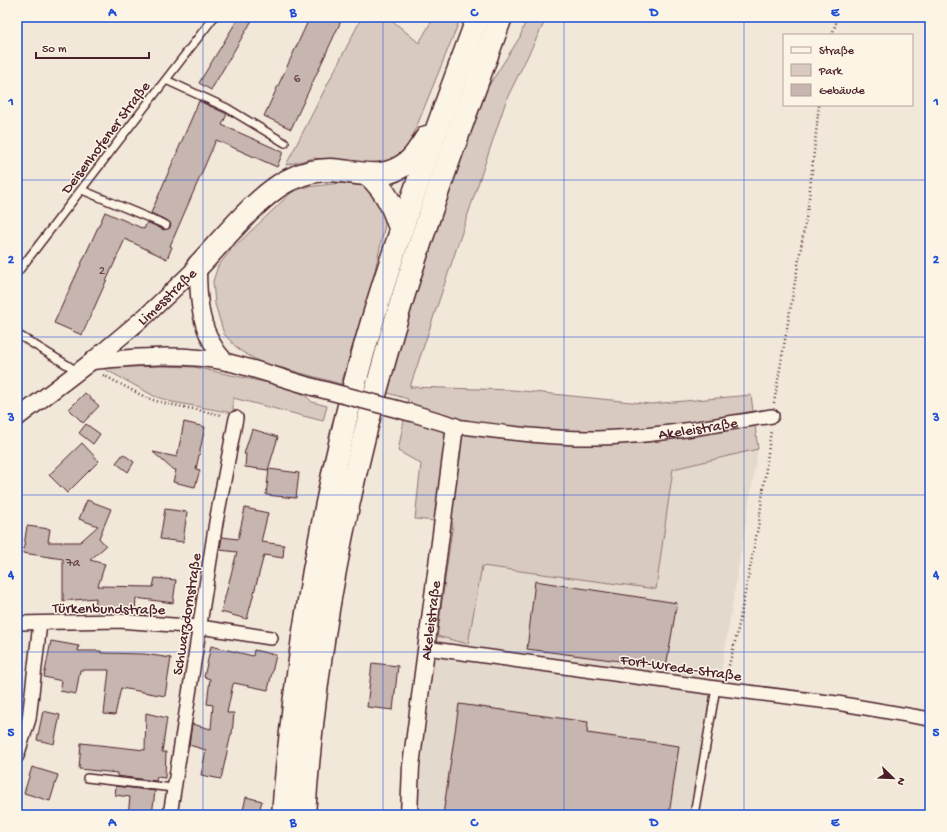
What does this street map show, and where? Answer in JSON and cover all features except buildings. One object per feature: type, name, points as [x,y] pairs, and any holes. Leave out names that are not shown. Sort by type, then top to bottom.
[{"type":"highway","points":[[283,815],[288,743],[322,527],[345,422],[356,378],[401,232],[478,17]]},
{"type":"highway","points":[[304,815],[308,759],[330,600],[367,424],[417,253],[453,145],[501,17]]},
{"type":"highway","points":[[198,266],[266,195],[290,179],[308,172],[329,170],[370,176],[385,174],[409,161],[429,134],[446,105]]},
{"type":"highway","points":[[370,176],[390,201],[401,232]]},
{"type":"street","name":"Limesstraße","points":[[198,266],[198,293],[203,324],[215,350],[226,362]]},
{"type":"street","name":"Limesstraße","points":[[17,418],[85,366],[148,314],[198,266]]},
{"type":"street","points":[[85,366],[134,357],[184,358],[226,362]]},
{"type":"street","name":"Akeleistraße","points":[[226,362],[455,426],[522,434],[597,438],[665,433],[772,416]]},
{"type":"street","name":"Schwarzdornstraße","points":[[170,815],[173,788],[216,522],[236,418]]},
{"type":"street","name":"Akeleistraße","points":[[409,815],[411,766],[455,426]]},
{"type":"street","name":"Türkenbundstraße","points":[[17,623],[120,621],[200,627],[271,638]]},
{"type":"street","points":[[17,756],[29,719],[40,623]]},
{"type":"street","name":"Fort-Wrede-Straße","points":[[426,648],[720,689],[837,703],[930,719]]},
{"type":"lane","name":"Deisenhofener Straße","points":[[17,273],[214,17]]},
{"type":"lane","points":[[166,80],[227,108],[285,143]]},
{"type":"lane","points":[[82,190],[166,225]]},
{"type":"lane","points":[[17,334],[85,366]]},
{"type":"lane","points":[[694,815],[720,689]]},
{"type":"lane","points":[[87,778],[173,788]]},
{"type":"path","points":[[832,34],[838,17]]},
{"type":"path","points":[[720,689],[737,634],[759,522],[772,416],[808,207],[819,106]]},
{"type":"path","points":[[85,366],[145,397],[159,402],[236,418]]},
{"type":"shaded area","points":[[758,449],[719,685],[692,815],[416,815],[437,636],[468,644],[481,566],[656,589],[673,469]]},
{"type":"green space","points":[[362,17],[388,17],[419,43],[434,17],[461,17],[407,150],[395,160],[382,165],[314,158],[286,165]]},
{"type":"green space","points":[[527,17],[547,17],[507,98],[410,387],[513,390],[651,404],[751,395],[758,449],[673,469],[656,589],[482,566],[468,644],[437,636],[453,523],[415,519],[421,464],[398,451],[408,399],[384,392],[458,165],[486,90],[520,37]]},
{"type":"green space","points":[[341,183],[363,186],[374,191],[385,215],[385,225],[373,279],[341,384],[260,362],[239,350],[224,334],[215,304],[213,281],[218,266],[230,251],[292,192],[306,187]]},
{"type":"green space","points":[[160,366],[194,367],[287,387],[305,395],[312,402],[327,406],[323,421],[233,398],[233,413],[172,402],[154,396],[103,368]]}]
